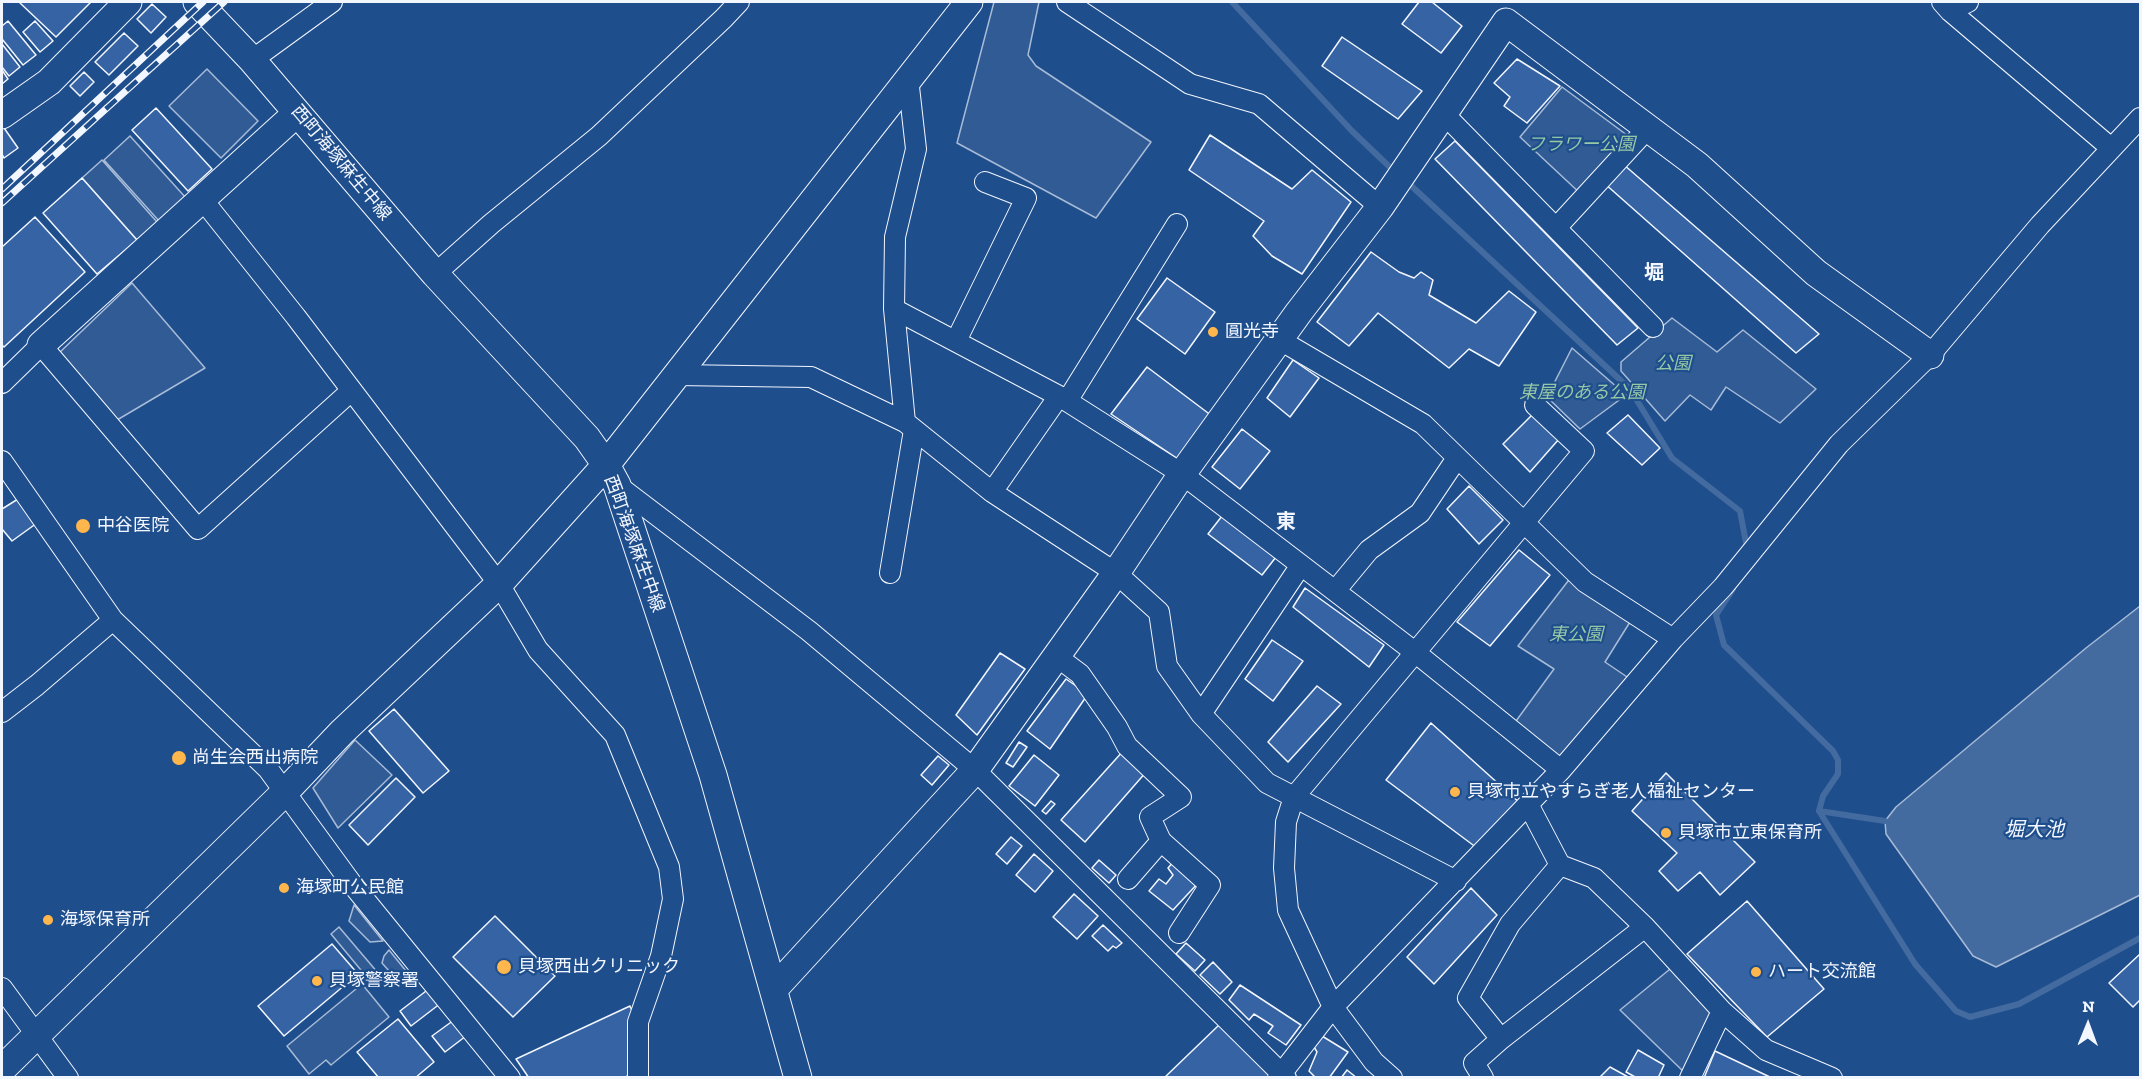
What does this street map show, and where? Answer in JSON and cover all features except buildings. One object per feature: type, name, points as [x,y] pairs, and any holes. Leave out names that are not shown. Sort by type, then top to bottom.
[{"type":"street","points":[[2,115],[49,82],[128,2]]},
{"type":"street","name":"西町海塚麻生中線","points":[[197,2],[252,60],[435,274],[587,438],[611,475],[713,775],[798,1077]]},
{"type":"street","points":[[252,60],[332,2]]},
{"type":"street","points":[[435,274],[491,224],[599,136],[739,2]]},
{"type":"street","points":[[2,1069],[284,793],[342,732],[611,475],[676,375],[969,2]]},
{"type":"street","points":[[1067,2],[1191,84],[1259,104],[1380,207]]},
{"type":"street","points":[[1946,6],[1968,2]]},
{"type":"street","points":[[1946,6],[2111,148]]},
{"type":"street","points":[[774,989],[975,770],[1116,573],[1182,474],[1380,207],[1506,22],[1697,165],[1816,273],[1930,355]]},
{"type":"street","points":[[890,573],[910,426],[894,309],[895,237],[916,148],[908,78]]},
{"type":"street","points":[[2,383],[297,113]]},
{"type":"street","points":[[1444,114],[1653,327]]},
{"type":"street","points":[[611,475],[809,631],[975,770],[1281,1076],[1333,1007],[1561,770],[1673,639],[1723,587],[1839,444],[1930,355],[2040,225],[2140,118]]},
{"type":"street","points":[[1556,228],[1648,128]]},
{"type":"street","points":[[956,341],[1026,198],[985,182]]},
{"type":"street","points":[[202,199],[499,584],[538,650],[615,735],[669,867],[673,899],[661,956],[638,1022],[638,1077]]},
{"type":"street","points":[[992,492],[1063,399],[1177,224]]},
{"type":"street","points":[[894,309],[1063,399],[1182,474],[1416,653],[1561,770]]},
{"type":"street","points":[[1280,340],[1423,424],[1586,582],[1673,639]]},
{"type":"street","points":[[41,345],[198,529],[351,391]]},
{"type":"street","points":[[676,375],[811,377],[910,426],[992,492],[1116,573],[1159,612],[1167,666],[1202,714],[1267,783],[1456,880]]},
{"type":"street","points":[[1392,1077],[1374,1062],[1333,1007],[1288,910],[1284,857],[1286,822],[1294,797],[1584,451],[1535,405]]},
{"type":"street","points":[[1335,591],[1369,550],[1420,513],[1457,458]]},
{"type":"street","points":[[2,461],[113,620],[268,769],[352,884],[510,1077]]},
{"type":"street","points":[[1202,714],[1301,565]]},
{"type":"street","points":[[2,712],[113,620]]},
{"type":"street","points":[[1056,656],[1080,674],[1117,727],[1127,746],[1181,796],[1150,816],[1161,841],[1210,885],[1179,933]]},
{"type":"street","points":[[1528,804],[1560,865],[1594,878],[1645,927],[1722,1011],[1766,1050],[1832,1077]]},
{"type":"street","points":[[1128,879],[1161,841]]},
{"type":"street","points":[[1501,1039],[1468,998],[1510,924],[1560,865]]},
{"type":"street","points":[[1483,1077],[1474,1063],[1501,1039],[1645,927]]},
{"type":"street","points":[[2,988],[68,1077]]},
{"type":"street","points":[[1690,1077],[1722,1011]]},
{"type":"shaded area","points":[[994,2],[1039,2],[1028,55],[1036,66],[1151,142],[1096,218],[957,143]]},
{"type":"shaded area","points":[[207,69],[258,121],[221,158],[169,106]]},
{"type":"shaded area","name":"フラワー公園","points":[[1562,87],[1635,141],[1583,196],[1520,137]]},
{"type":"shaded area","points":[[130,136],[186,198],[160,222],[104,160]]},
{"type":"shaded area","points":[[102,160],[157,222],[137,240],[82,178]]},
{"type":"shaded area","points":[[132,283],[205,368],[112,423],[58,354]]},
{"type":"shaded area","name":"公園","points":[[1672,318],[1717,352],[1743,330],[1816,389],[1780,423],[1726,387],[1711,410],[1690,395],[1665,421],[1621,371],[1621,362]]},
{"type":"shaded area","name":"東屋のある公園","points":[[1572,348],[1626,395],[1580,429],[1547,397]]},
{"type":"shaded area","name":"東公園","points":[[1575,572],[1635,614],[1605,662],[1636,683],[1561,770],[1508,732],[1554,669],[1518,646]]},
{"type":"shaded area","points":[[355,740],[392,775],[338,828],[313,788]]},
{"type":"shaded area","points":[[354,905],[383,941],[370,942],[349,921]]},
{"type":"shaded area","points":[[339,927],[384,980],[375,987],[331,934]]},
{"type":"shaded area","points":[[389,950],[406,971],[397,980],[382,963]]},
{"type":"shaded area","points":[[1675,965],[1722,1011],[1687,1075],[1620,1010]]},
{"type":"shaded area","points":[[362,984],[389,1017],[331,1065],[326,1060],[309,1074],[287,1046]]},
{"type":"water","name":"堀大池","points":[[2140,606],[2140,895],[1996,967],[1973,956],[1886,834],[1885,821],[1896,807],[2086,648]]},
{"type":"waterway","points":[[1232,2],[1352,131],[1395,172]]},
{"type":"waterway","points":[[1405,180],[1630,389],[1672,458],[1740,511],[1747,548]]},
{"type":"waterway","points":[[1733,589],[1716,615],[1724,645],[1833,751],[1838,760],[1838,774],[1823,796],[1819,811],[1885,821]]},
{"type":"waterway","points":[[1819,811],[1915,964],[1956,1011],[1970,1017],[2019,1004],[2140,938]]},
{"type":"railway","points":[[2,189],[203,2]]},
{"type":"railway","points":[[2,203],[224,2]]},
{"type":"place","name":"圓光寺","points":[[1213,332]]},
{"type":"place","name":"中谷医院","points":[[83,526]]},
{"type":"place","name":"尚生会西出病院","points":[[179,758]]},
{"type":"place","name":"貝塚市立やすらぎ老人福祉センター","points":[[1455,792]]},
{"type":"place","name":"貝塚市立東保育所","points":[[1666,833]]},
{"type":"place","name":"海塚町公民館","points":[[284,888]]},
{"type":"place","name":"海塚保育所","points":[[48,920]]},
{"type":"place","name":"貝塚西出クリニック","points":[[504,967]]},
{"type":"place","name":"ハート交流館","points":[[1756,972]]},
{"type":"place","name":"貝塚警察署","points":[[317,981]]},
{"type":"district","name":"堀","points":[[1654,273]]},
{"type":"district","name":"東","points":[[1286,522]]}]
